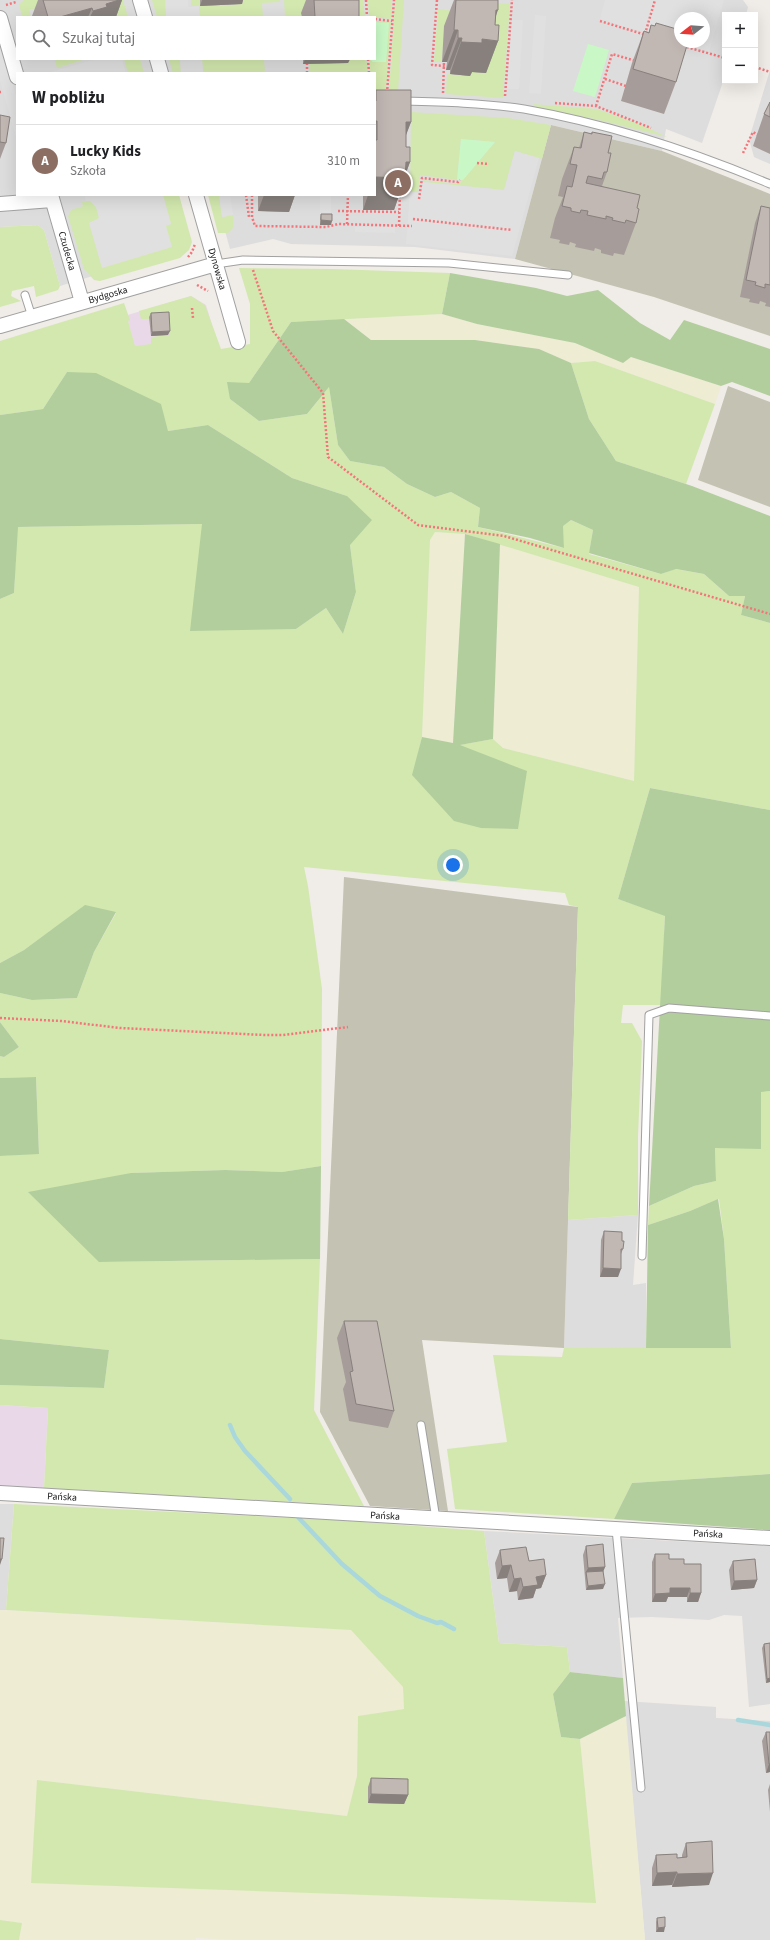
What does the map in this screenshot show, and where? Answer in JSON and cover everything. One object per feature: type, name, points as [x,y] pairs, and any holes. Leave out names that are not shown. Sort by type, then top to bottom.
[{"type":"street","points":[[140,0],[145,16]]},
{"type":"street","points":[[0,18],[16,74]]},
{"type":"street","points":[[157,60],[161,72]]},
{"type":"street","name":"Dynowska","points":[[196,196],[238,342]]},
{"type":"street","name":"Czudecka","points":[[0,204],[52,198],[82,302]]},
{"type":"street","name":"Bydgoska","points":[[0,326],[216,264]]},
{"type":"street","name":"Pańska","points":[[0,1494],[770,1538]]},
{"type":"lane","points":[[394,101],[523,109],[591,123],[674,146],[770,184]]},
{"type":"lane","points":[[216,264],[250,260],[449,263],[568,275]]},
{"type":"lane","points":[[25,295],[32,317]]},
{"type":"lane","points":[[642,1256],[649,1015],[669,1008],[770,1016]]},
{"type":"lane","points":[[421,1425],[436,1519]]},
{"type":"lane","points":[[616,1529],[641,1788]]},
{"type":"path","points":[[366,0],[367,16]]},
{"type":"path","points":[[388,93],[394,0]]},
{"type":"path","points":[[437,0],[432,65],[444,64],[443,94]]},
{"type":"path","points":[[505,100],[512,0]]},
{"type":"path","points":[[643,41],[655,0]]},
{"type":"path","points":[[376,20],[392,21]]},
{"type":"path","points":[[600,21],[652,37]]},
{"type":"path","points":[[691,48],[722,57]]},
{"type":"path","points":[[596,106],[612,54],[636,63],[638,55]]},
{"type":"path","points":[[307,60],[307,72]]},
{"type":"path","points":[[368,60],[369,72]]},
{"type":"path","points":[[758,68],[770,72]]},
{"type":"path","points":[[604,79],[626,86]]},
{"type":"path","points":[[553,102],[589,105]]},
{"type":"path","points":[[744,153],[753,132],[758,135]]},
{"type":"path","points":[[477,163],[489,164]]},
{"type":"path","points":[[419,199],[422,178],[458,182],[460,180]]},
{"type":"path","points":[[399,226],[400,182]]},
{"type":"path","points":[[246,196],[249,217]]},
{"type":"path","points":[[252,196],[252,217],[255,226],[326,227],[338,224],[412,226]]},
{"type":"path","points":[[347,224],[348,196]]},
{"type":"path","points":[[338,211],[399,212]]},
{"type":"path","points":[[413,219],[512,230]]},
{"type":"path","points":[[250,260],[273,331],[323,393],[328,457],[418,525],[504,536],[770,614]]},
{"type":"path","points":[[192,308],[193,318]]},
{"type":"path","points":[[0,1018],[61,1021],[120,1028],[264,1035],[283,1035],[348,1027]]},
{"type":"shaded area","points":[[0,0],[743,0],[748,7],[747,12],[722,12],[722,84],[702,143],[666,129],[662,151],[551,125],[515,259],[415,247],[291,244],[273,239],[230,249],[215,196],[376,196],[376,72],[16,72],[16,196],[171,196],[174,251],[60,286],[44,230],[38,225],[0,227]]},
{"type":"shaded area","points":[[165,0],[188,0],[188,7],[199,6],[200,16],[166,16]]},
{"type":"shaded area","points":[[605,0],[724,0],[709,52],[696,48],[710,48],[710,12],[674,12],[674,41],[600,19]]},
{"type":"shaded area","points":[[535,15],[546,16],[541,94],[529,93]]},
{"type":"shaded area","points":[[512,20],[523,20],[519,89],[507,89]]},
{"type":"shaded area","points":[[0,41],[16,96],[16,137],[0,81]]},
{"type":"shaded area","points":[[93,60],[122,60],[126,72],[51,72]]},
{"type":"shaded area","points":[[180,60],[202,60],[203,72],[181,72]]},
{"type":"shaded area","points":[[770,70],[770,164],[754,157],[749,139]]},
{"type":"shaded area","points":[[551,125],[662,151],[770,194],[770,336],[654,297],[515,259]]},
{"type":"shaded area","points":[[515,151],[539,158],[512,256],[406,244],[410,192],[421,193],[423,182],[504,190]]},
{"type":"shaded area","points":[[84,196],[163,196],[171,224],[166,226],[172,247],[102,268],[89,223],[99,218],[96,207],[90,201],[86,201]]},
{"type":"shaded area","points":[[219,196],[230,196],[233,215],[222,217]]},
{"type":"shaded area","points":[[320,196],[331,196],[331,218],[320,218]]},
{"type":"shaded area","points":[[355,227],[395,227],[395,233],[355,232]]},
{"type":"shaded area","points":[[191,296],[206,305],[217,341],[130,349],[121,317]]},
{"type":"shaded area","points":[[442,314],[477,324],[575,343],[623,362],[631,357],[721,386],[715,404],[595,361],[571,363],[539,349],[475,340],[371,340],[344,319]]},
{"type":"shaded area","points":[[728,386],[770,402],[770,507],[698,480]]},
{"type":"shaded area","points":[[435,532],[465,534],[453,743],[422,737],[430,540]]},
{"type":"shaded area","points":[[500,544],[639,587],[634,781],[503,748],[493,739]]},
{"type":"shaded area","points":[[344,877],[578,907],[564,1348],[422,1340],[448,1511],[370,1506],[320,1412]]},
{"type":"shaded area","points":[[638,1215],[633,1285],[646,1283],[646,1348],[564,1348],[568,1220]]},
{"type":"shaded area","points":[[0,1405],[48,1408],[44,1488],[0,1486]]},
{"type":"shaded area","points":[[0,1504],[14,1504],[6,1610],[0,1610]]},
{"type":"shaded area","points":[[484,1531],[770,1546],[770,1704],[749,1707],[742,1616],[724,1615],[709,1620],[652,1617],[618,1618],[623,1678],[570,1672],[567,1647],[499,1643]]},
{"type":"shaded area","points":[[0,1610],[351,1630],[403,1686],[404,1709],[358,1716],[357,1776],[347,1816],[37,1780],[596,1902],[580,1739],[626,1716],[645,1940],[236,1940],[196,1938],[196,1940],[19,1940],[22,1923],[0,1920]]},
{"type":"shaded area","points":[[624,1701],[716,1707],[716,1718],[770,1721],[770,1940],[645,1940]]},
{"type":"green space","points":[[24,0],[53,0],[40,7],[29,10],[31,16],[22,16],[19,4]]},
{"type":"green space","points":[[107,0],[123,0],[128,16],[112,16]]},
{"type":"green space","points":[[152,0],[165,0],[166,16],[157,16]]},
{"type":"green space","points":[[191,0],[200,0],[200,6],[242,4],[242,0],[280,0],[280,2],[262,3],[263,16],[200,16],[199,6],[191,6]]},
{"type":"green space","points":[[284,0],[363,0],[365,16],[302,13],[302,16],[285,16]]},
{"type":"green space","points":[[368,0],[392,0],[391,19],[369,16]]},
{"type":"green space","points":[[395,0],[404,0],[398,92],[389,92]]},
{"type":"green space","points":[[460,0],[510,4],[503,98],[446,94],[447,74],[470,76],[444,26],[442,62],[434,62],[438,9],[454,11]]},
{"type":"green space","points":[[376,21],[391,22],[386,92],[376,92],[376,72],[370,72],[370,60],[376,60]]},
{"type":"green space","points":[[376,22],[389,23],[386,62],[372,62],[371,60],[376,60]]},
{"type":"green space","points":[[588,44],[609,50],[595,97],[573,91]]},
{"type":"green space","points":[[55,60],[83,60],[57,68]]},
{"type":"green space","points":[[124,60],[140,60],[144,72],[128,72]]},
{"type":"green space","points":[[169,60],[180,60],[181,72],[173,72]]},
{"type":"green space","points":[[202,60],[264,60],[265,72],[203,72]]},
{"type":"green space","points":[[348,60],[365,60],[365,62],[367,62],[368,72],[309,72],[309,64],[348,63]]},
{"type":"green space","points":[[533,104],[597,109],[644,126],[667,137],[537,107]]},
{"type":"green space","points":[[411,112],[508,118],[551,125],[542,159],[515,151],[504,190],[423,182],[423,180],[459,184],[495,142],[461,139],[457,180],[420,175],[418,192],[410,192]]},
{"type":"green space","points":[[461,139],[495,142],[463,180],[457,180]]},
{"type":"green space","points":[[163,196],[179,196],[192,242],[189,250],[180,258],[100,281],[94,280],[84,269],[68,216],[71,210],[83,206],[82,202],[90,201],[96,207],[100,219],[89,223],[171,224]]},
{"type":"green space","points":[[208,196],[219,196],[222,217],[233,215],[233,228],[228,233],[218,233]]},
{"type":"green space","points":[[38,225],[44,230],[60,286],[58,290],[36,297],[34,286],[12,291],[11,296],[21,301],[0,307],[0,227]]},
{"type":"green space","points":[[239,268],[332,269],[450,273],[442,314],[291,322],[249,383],[230,399],[259,421],[307,414],[329,387],[338,445],[350,461],[384,467],[407,484],[435,497],[451,492],[480,508],[478,527],[564,548],[562,526],[571,520],[593,530],[589,554],[661,574],[675,569],[704,574],[729,596],[745,596],[741,615],[770,623],[770,810],[650,788],[618,899],[665,915],[661,1005],[623,1005],[621,1023],[632,1023],[642,1041],[638,1136],[638,1215],[568,1220],[578,907],[569,905],[565,893],[304,867],[322,989],[321,1166],[282,1172],[225,1170],[131,1173],[99,1262],[320,1259],[314,1410],[364,1506],[44,1488],[48,1408],[0,1405],[0,1385],[104,1388],[109,1350],[0,1339],[0,1156],[39,1153],[36,1077],[0,1078],[0,1056],[4,1057],[19,1047],[0,1022],[0,993],[32,1000],[77,998],[94,952],[116,913],[85,906],[24,950],[0,963],[0,599],[14,593],[17,527],[202,524],[296,629],[326,608],[343,634],[356,592],[350,545],[347,496],[292,478],[208,425],[168,431],[67,372],[43,409],[0,415],[0,341],[124,303],[130,320],[128,321],[135,346],[151,344],[151,337],[169,335],[168,316],[141,319],[139,311],[191,296],[205,305],[221,349],[250,344],[250,304]],"holes":[[[435,532],[465,534],[639,587],[634,781],[503,748],[493,739],[459,745],[413,775],[422,737],[430,540]]]},
{"type":"green space","points":[[450,273],[536,288],[567,296],[598,290],[640,323],[670,340],[684,320],[770,349],[770,396],[732,382],[721,386],[631,357],[623,363],[575,343],[477,324],[442,314]]},
{"type":"green space","points":[[344,319],[371,340],[475,340],[539,349],[571,363],[589,419],[616,461],[692,486],[770,516],[770,623],[741,615],[745,596],[729,596],[704,574],[676,569],[661,574],[589,553],[593,530],[571,520],[563,526],[564,548],[530,538],[478,527],[480,508],[451,492],[435,497],[407,484],[384,467],[350,461],[338,445],[329,387],[307,414],[259,421],[230,399],[227,382],[249,383],[291,322]]},
{"type":"green space","points":[[595,361],[715,404],[686,484],[616,461],[589,419],[571,363]]},
{"type":"green space","points":[[67,372],[96,373],[161,404],[168,431],[208,425],[292,478],[347,496],[372,520],[350,545],[356,592],[343,634],[326,608],[296,629],[190,631],[202,524],[18,527],[14,593],[0,599],[0,415],[43,409]]},
{"type":"green space","points":[[465,534],[500,544],[493,739],[460,745],[527,771],[518,829],[481,828],[454,821],[412,775],[422,737],[453,743]]},
{"type":"green space","points":[[650,788],[770,810],[770,1091],[761,1092],[761,1149],[715,1148],[716,1181],[694,1186],[649,1206],[665,916],[618,899]]},
{"type":"green space","points":[[85,905],[116,912],[94,952],[77,998],[32,1000],[0,993],[0,963],[24,950]]},
{"type":"green space","points":[[0,1022],[19,1047],[4,1057],[0,1056]]},
{"type":"green space","points":[[36,1077],[39,1154],[0,1156],[0,1078]]},
{"type":"green space","points":[[770,1091],[770,1474],[632,1483],[614,1519],[455,1509],[447,1449],[507,1442],[493,1355],[562,1357],[564,1348],[731,1347],[724,1239],[719,1199],[690,1211],[648,1225],[649,1206],[694,1186],[716,1181],[715,1148],[720,1148],[761,1092]]},
{"type":"green space","points":[[321,1166],[320,1259],[99,1262],[28,1192],[131,1173],[225,1170],[282,1172]]},
{"type":"green space","points":[[718,1199],[724,1239],[731,1348],[646,1348],[648,1225],[690,1211]]},
{"type":"green space","points":[[0,1339],[109,1350],[104,1388],[0,1385]]},
{"type":"green space","points":[[770,1474],[770,1530],[614,1519],[632,1483]]},
{"type":"green space","points":[[14,1504],[336,1520],[484,1531],[499,1643],[567,1647],[570,1672],[553,1694],[561,1737],[580,1739],[596,1903],[31,1883],[37,1780],[347,1816],[357,1776],[358,1716],[404,1709],[403,1687],[351,1630],[6,1610]]},
{"type":"green space","points":[[570,1672],[623,1678],[626,1716],[580,1739],[561,1737],[553,1694]]},
{"type":"green space","points":[[0,1920],[22,1923],[19,1940],[0,1940]]},
{"type":"building","points":[[43,0],[119,0],[106,4],[107,7],[93,11],[92,8],[64,16],[48,16]]},
{"type":"building","points":[[314,0],[359,0],[359,16],[315,16]]},
{"type":"building","points":[[456,0],[498,0],[495,25],[499,25],[498,41],[482,39],[482,43],[461,42],[462,38],[458,38],[458,30],[454,30]]},
{"type":"building","points":[[656,23],[674,28],[674,48],[686,48],[676,82],[633,69],[644,31],[649,33],[651,25],[655,26]]},
{"type":"building","points":[[376,90],[411,90],[411,122],[406,122],[406,147],[410,147],[410,162],[406,162],[405,178],[376,177]]},
{"type":"building","points":[[770,102],[770,117],[764,114]]},
{"type":"building","points":[[0,115],[10,117],[6,143],[0,142]]},
{"type":"building","points":[[584,132],[612,136],[608,153],[611,153],[607,172],[604,172],[602,179],[588,176],[586,183],[640,195],[636,223],[626,220],[625,223],[612,220],[613,218],[606,216],[606,219],[587,215],[588,211],[581,210],[580,213],[571,211],[571,208],[562,206],[567,186],[572,187],[577,165],[570,164],[574,147],[581,148]]},
{"type":"building","points":[[761,206],[770,208],[770,285],[765,284],[765,288],[755,285],[756,282],[746,280]]},
{"type":"building","points":[[321,214],[332,214],[332,221],[321,220]]},
{"type":"building","points":[[169,312],[170,331],[152,332],[151,313]]},
{"type":"building","points":[[604,1231],[622,1232],[622,1241],[624,1241],[623,1249],[621,1249],[621,1269],[603,1268]]},
{"type":"building","points":[[344,1321],[377,1321],[394,1411],[356,1404],[350,1372],[353,1371]]},
{"type":"building","points":[[0,1538],[4,1538],[2,1559],[0,1559]]},
{"type":"building","points":[[603,1544],[605,1567],[588,1568],[586,1546]]},
{"type":"building","points":[[526,1547],[529,1561],[544,1559],[546,1575],[536,1577],[538,1585],[523,1587],[521,1578],[514,1579],[511,1565],[502,1566],[500,1550]]},
{"type":"building","points":[[655,1554],[669,1554],[669,1559],[684,1559],[684,1564],[701,1564],[701,1593],[690,1593],[690,1588],[670,1588],[670,1593],[655,1594]]},
{"type":"building","points":[[755,1559],[757,1580],[734,1581],[733,1561]]},
{"type":"building","points":[[603,1571],[605,1584],[588,1586],[586,1572]]},
{"type":"building","points":[[770,1643],[770,1678],[767,1679],[764,1644]]},
{"type":"building","points":[[766,1732],[770,1732],[770,1764],[769,1764]]},
{"type":"building","points":[[371,1778],[408,1779],[408,1795],[371,1794]]},
{"type":"building","points":[[712,1841],[713,1873],[657,1873],[656,1855],[677,1854],[677,1858],[687,1857],[686,1843]]},
{"type":"building","points":[[665,1917],[665,1927],[658,1928],[657,1918]]},
{"type":"waterway","points":[[230,1425],[235,1437],[245,1451],[290,1499]]},
{"type":"waterway","points":[[298,1517],[342,1564],[380,1596],[418,1616],[437,1623],[441,1622],[454,1629]]},
{"type":"waterway","points":[[738,1720],[770,1725]]},
{"type":"place","name":"Lucky Kids","points":[[398,183]]}]
